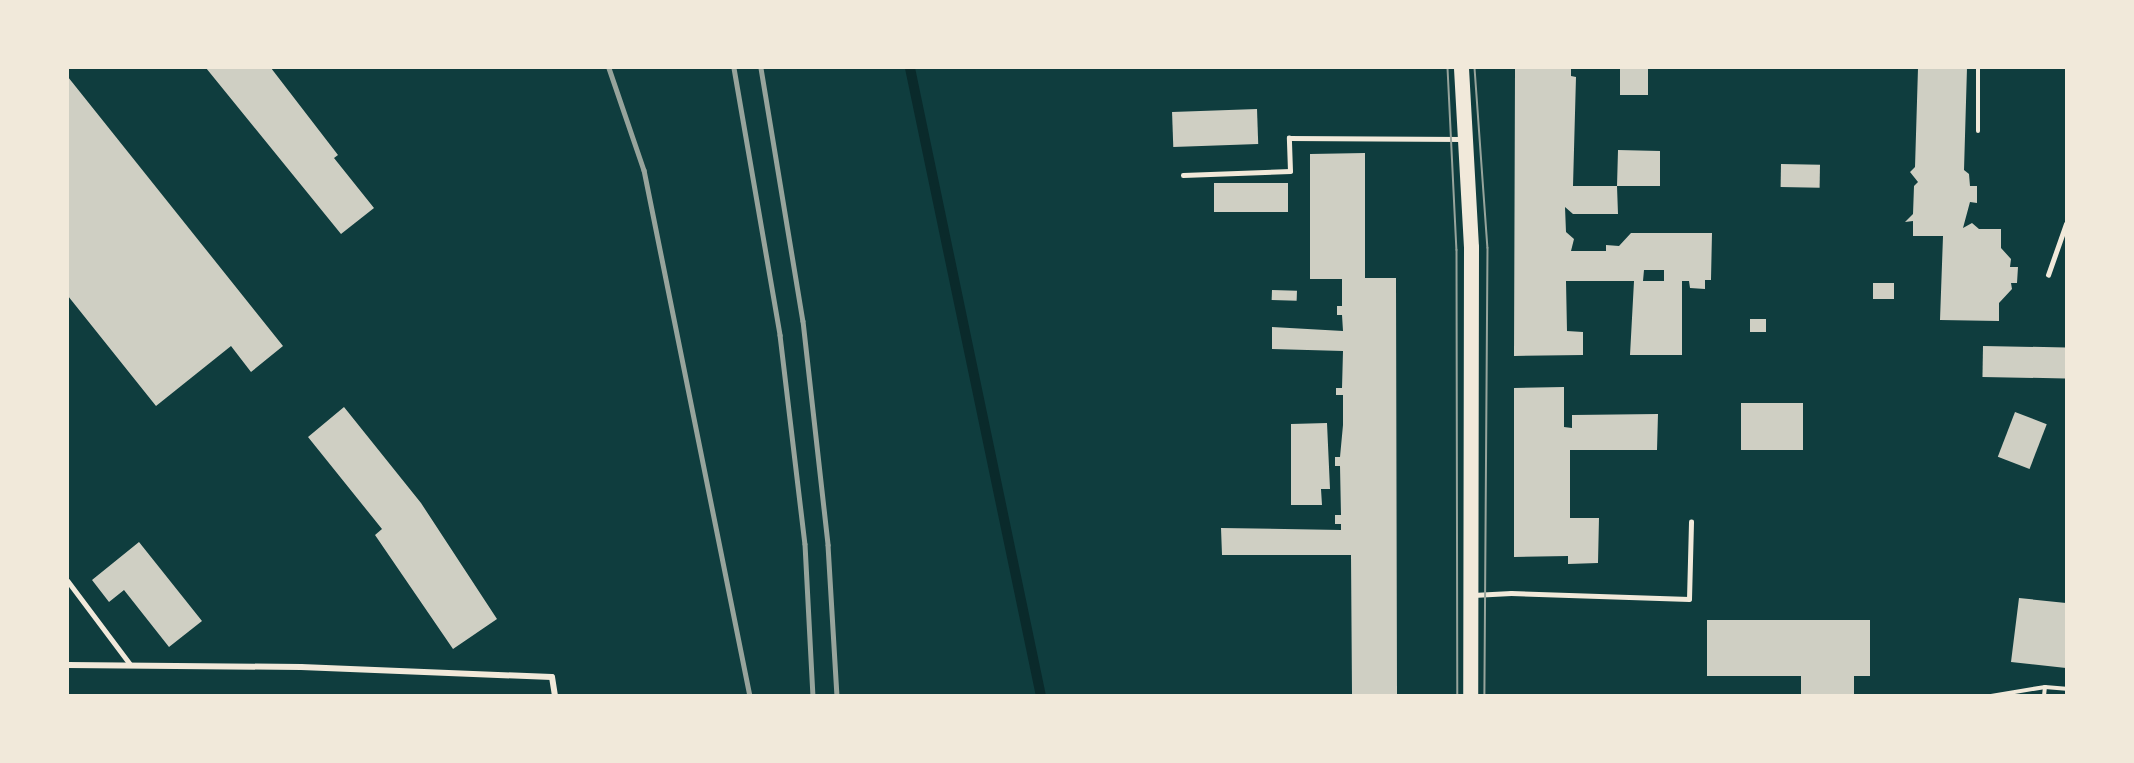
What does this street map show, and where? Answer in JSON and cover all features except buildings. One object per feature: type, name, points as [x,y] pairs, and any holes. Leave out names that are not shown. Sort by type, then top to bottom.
[{"type":"main road","points":[[1461,68],[1471,247],[1470,696]]},
{"type":"street","points":[[68,665],[130,664],[552,677],[555,696]]},
{"type":"lane","points":[[1183,175],[1290,171],[1289,138],[1465,139]]},
{"type":"lane","points":[[2048,275],[2067,224]]},
{"type":"lane","points":[[1469,596],[1511,593],[1689,600],[1691,522]]},
{"type":"lane","points":[[68,581],[130,664]]},
{"type":"path","points":[[1978,68],[1978,130]]},
{"type":"path","points":[[2044,696],[2045,687]]},
{"type":"path","points":[[1992,696],[2045,687],[2067,689]]},
{"type":"waterway","points":[[910,68],[1041,696]]},
{"type":"tram line","points":[[1448,68],[1457,250],[1458,696]]},
{"type":"tram line","points":[[1475,68],[1488,248],[1485,696]]},
{"type":"railway","points":[[609,68],[644,170],[750,696]]},
{"type":"railway","points":[[734,68],[780,335],[805,544],[813,696]]},
{"type":"railway","points":[[761,68],[803,321],[828,545],[837,696]]}]
